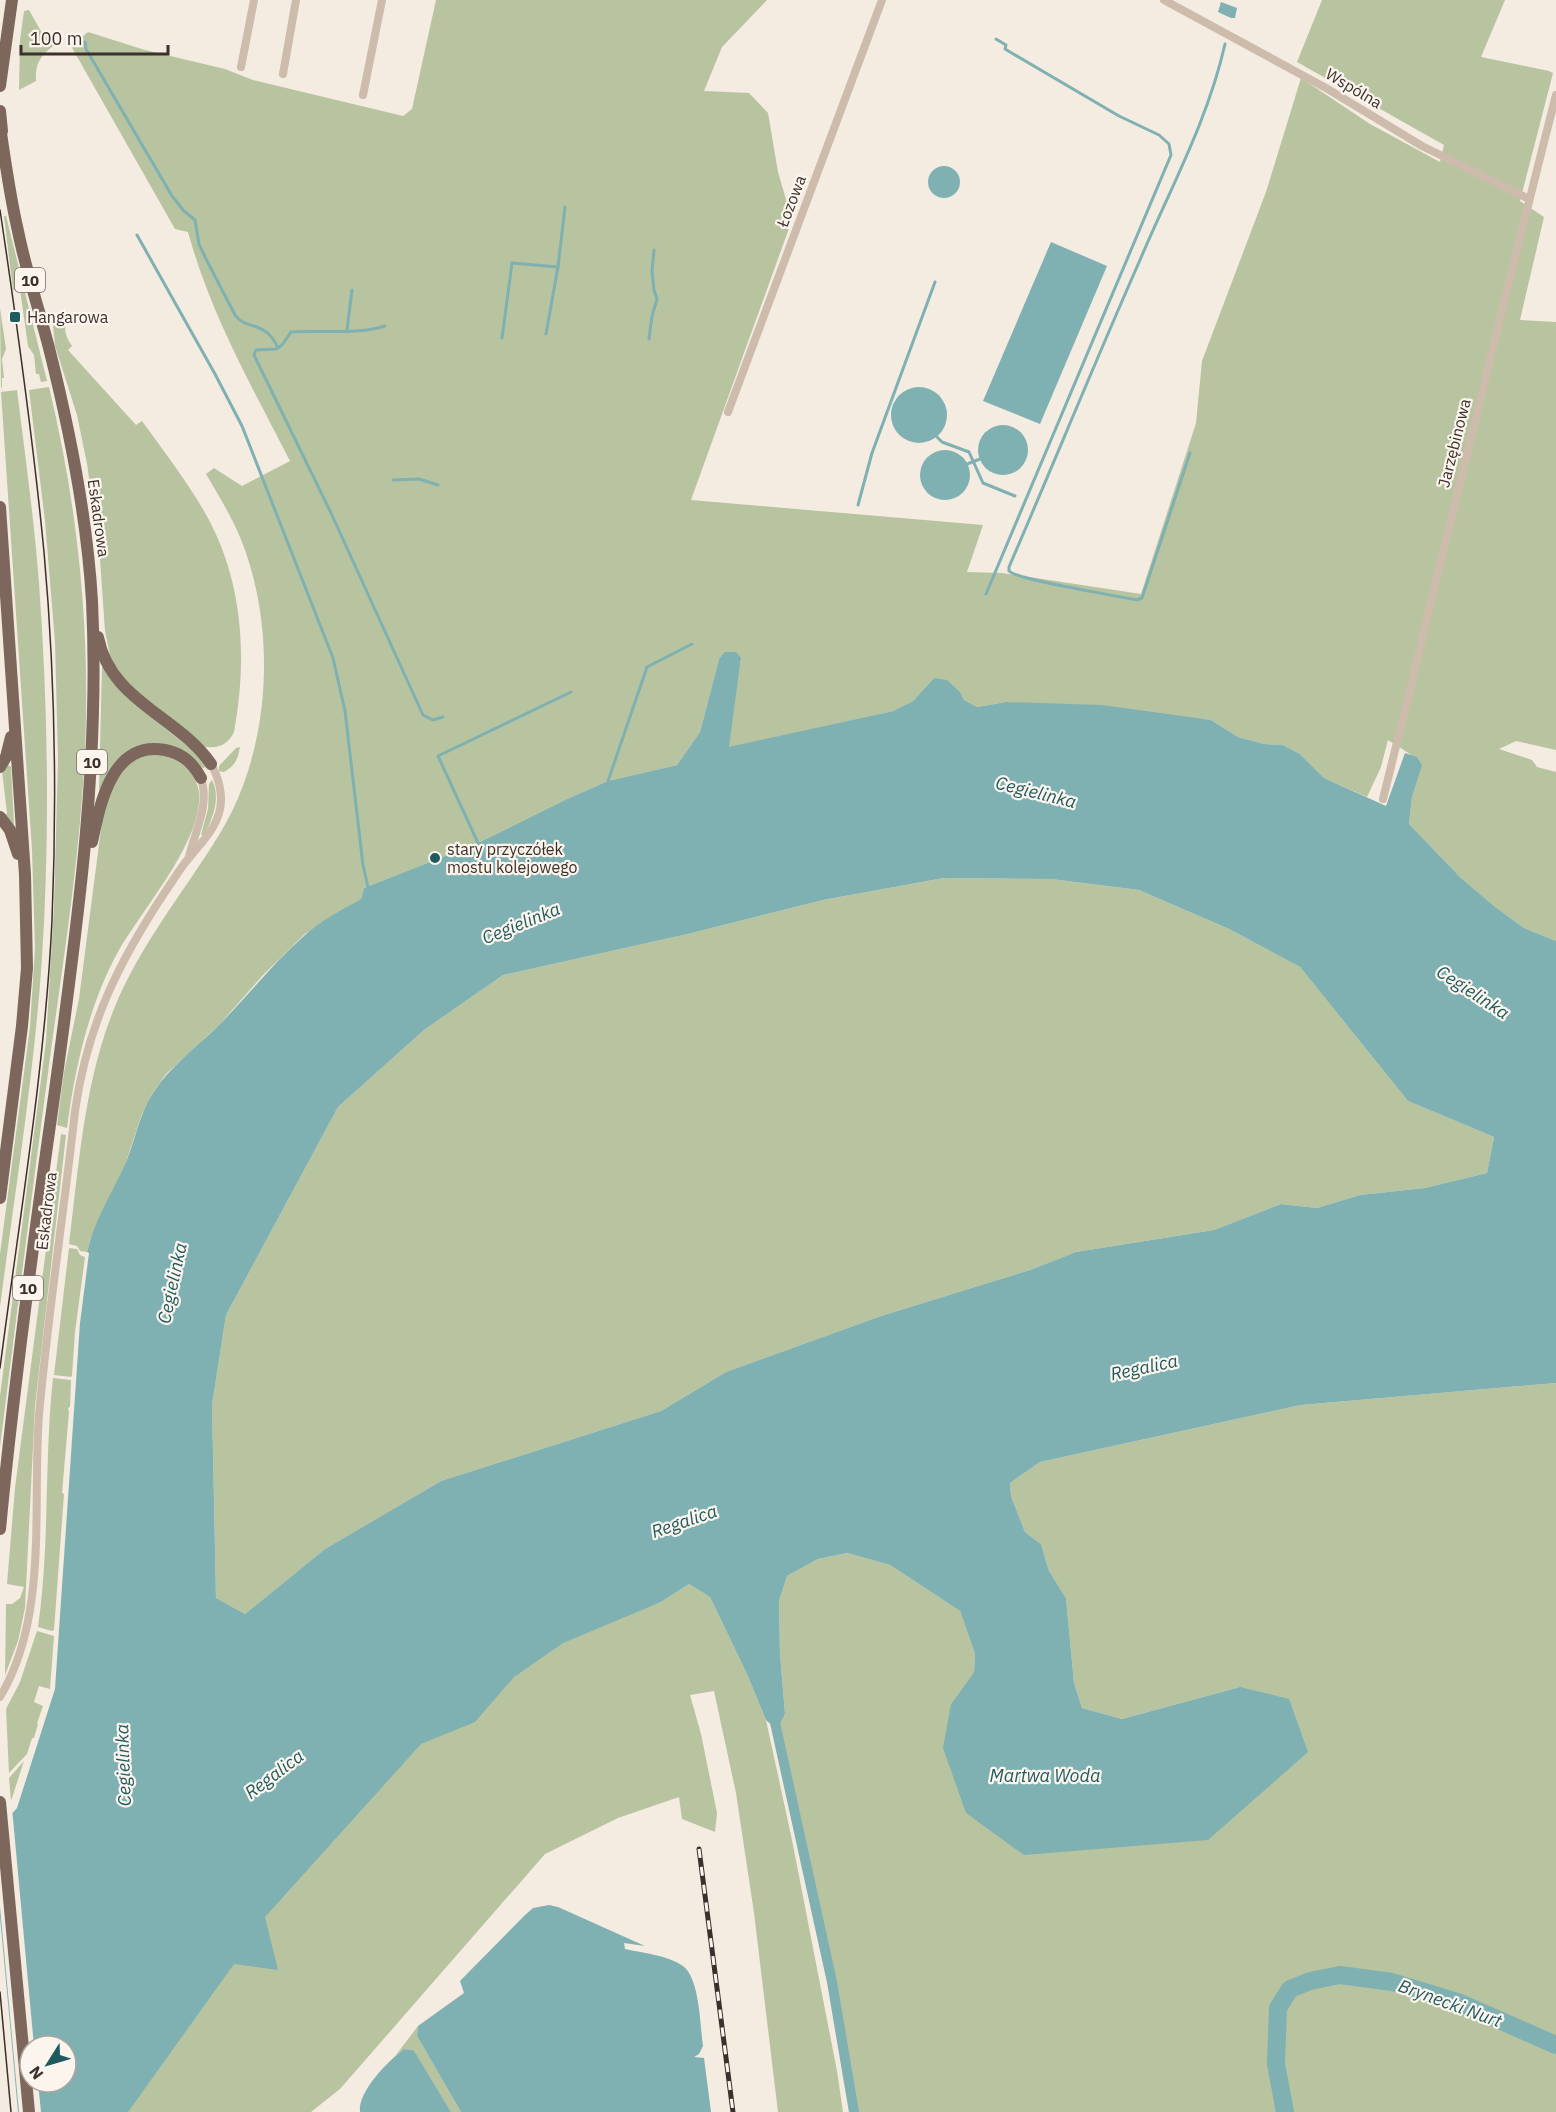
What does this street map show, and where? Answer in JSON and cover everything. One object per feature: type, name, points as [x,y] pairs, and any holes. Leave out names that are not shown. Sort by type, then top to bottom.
[{"type":"main road","points":[[0,86],[12,0]]},
{"type":"main road","points":[[0,111],[6,165]]},
{"type":"main road","name":"Eskadrowa","points":[[0,126],[18,234],[49,347],[69,436],[84,518],[92,600],[94,679],[92,759],[77,922]]},
{"type":"main road","points":[[0,507],[25,875],[27,968],[0,1198]]},
{"type":"main road","points":[[92,600],[100,646],[114,675],[132,696],[190,742],[211,764]]},
{"type":"main road","points":[[0,767],[10,745],[14,721]]},
{"type":"main road","points":[[77,922],[100,803],[111,776],[118,767],[128,758],[145,750],[165,750],[183,757],[201,778]]},
{"type":"main road","points":[[0,817],[11,831],[25,875]]},
{"type":"main road","name":"10","points":[[0,1529],[8,1451],[77,922]]},
{"type":"main road","points":[[0,1151],[12,1097]]},
{"type":"main road","points":[[0,1802],[29,2112]]},
{"type":"street","points":[[242,66],[254,0]]},
{"type":"street","points":[[283,74],[296,0]]},
{"type":"street","points":[[363,95],[382,0]]},
{"type":"street","name":"Łozowa","points":[[728,412],[882,0]]},
{"type":"street","name":"Wspólna","points":[[1164,0],[1317,83],[1422,146],[1529,199]]},
{"type":"street","name":"Jarzębinowa","points":[[1383,800],[1556,95]]},
{"type":"street","name":"Eskadrowa","points":[[0,1697],[21,1652],[31,1602],[41,1400],[81,1074],[94,1027],[120,965],[137,935],[189,858],[209,833],[219,815],[222,803],[219,784],[211,764]]},
{"type":"street","name":"Eskadrowa","points":[[189,858],[203,807],[204,790],[201,778]]},
{"type":"green space","points":[[436,0],[767,0],[722,47],[704,91],[749,93],[768,113],[778,172],[792,220],[691,500],[983,525],[967,572],[1002,573],[1141,594],[1196,423],[1202,361],[1266,192],[1301,78],[1370,124],[1440,162],[1444,145],[1297,62],[1322,0],[1505,0],[1481,57],[1553,73],[1520,201],[1544,217],[1520,320],[1556,322],[1556,750],[1516,741],[1499,749],[1532,760],[1537,767],[1556,772],[1556,941],[1524,928],[1494,906],[1461,878],[1409,824],[1412,797],[1421,765],[1411,755],[1388,740],[1381,767],[1367,797],[1324,778],[1300,754],[1283,745],[1264,744],[1238,737],[1211,720],[1006,702],[977,707],[964,700],[960,692],[934,678],[913,701],[893,711],[728,748],[741,658],[719,659],[700,732],[677,765],[608,781],[478,843],[364,888],[361,899],[305,934],[263,975],[220,1024],[166,1074],[142,1114],[124,1168],[90,1240],[87,1252],[80,1251],[77,1246],[69,1244],[89,1095],[114,1009],[136,963],[219,835],[236,802],[249,766],[258,729],[263,691],[264,652],[253,577],[238,533],[206,474],[214,468],[242,486],[290,461],[220,321],[188,232],[175,229],[71,46],[88,32],[145,50],[225,69],[253,80],[403,116],[412,109]]},
{"type":"green space","points":[[29,10],[42,33],[52,39],[53,46],[39,61],[36,81],[19,90],[20,40],[24,11]]},
{"type":"green space","points":[[4,216],[6,216],[47,381],[41,382],[39,374],[36,374],[34,355],[28,346],[20,289],[13,290]]},
{"type":"green space","points":[[0,308],[6,349],[2,359],[4,378],[2,378],[1,388]]},
{"type":"green space","points":[[66,311],[70,316],[65,331],[72,346],[68,350],[136,425],[142,421],[204,511],[227,563],[239,618],[241,675],[234,732],[221,745],[202,746],[135,693],[113,663],[110,655],[105,631],[99,545],[87,464],[77,415],[55,346],[52,315]]},
{"type":"green space","points":[[49,387],[73,510],[82,592],[86,675],[85,758],[74,880],[0,1447],[0,1396],[46,1041],[54,906],[58,759],[55,642],[45,521],[29,390]]},
{"type":"green space","points":[[17,390],[35,535],[42,630],[47,771],[46,865],[42,958],[34,1046],[0,1307],[0,1254],[30,1027],[35,948],[32,850],[1,392]]},
{"type":"green space","points":[[102,665],[143,711],[196,753],[207,767],[203,768],[188,756],[152,745],[99,790]]},
{"type":"green space","points":[[240,747],[233,765],[224,772],[219,771],[219,766],[236,748]]},
{"type":"green space","points":[[162,754],[184,766],[198,786],[199,803],[195,821],[178,859],[119,950],[99,992],[79,1059],[67,1128],[57,1125],[64,1072],[79,999],[102,821],[113,785],[129,763],[145,755]]},
{"type":"green space","points":[[8,765],[11,767],[14,824],[12,826],[5,816],[7,813],[2,771]]},
{"type":"green space","points":[[212,780],[216,794],[215,808],[204,835],[201,835],[208,809],[209,784]]},
{"type":"green space","points":[[944,878],[1051,879],[1139,890],[1229,929],[1300,967],[1408,1101],[1494,1137],[1487,1173],[1425,1188],[1360,1195],[1317,1208],[1281,1204],[1214,1230],[1076,1252],[1030,1270],[881,1316],[726,1372],[661,1411],[441,1481],[325,1549],[245,1614],[216,1598],[212,1405],[226,1315],[338,1107],[424,1030],[503,975],[692,933],[823,900]]},
{"type":"green space","points":[[61,1134],[66,1135],[35,1406],[25,1608],[18,1641],[5,1675],[6,1604],[12,1604],[20,1598],[24,1587],[7,1584],[15,1488]]},
{"type":"green space","points":[[69,1248],[77,1249],[80,1255],[85,1257],[71,1377],[54,1375]]},
{"type":"green space","points":[[53,1378],[71,1380],[71,1382],[54,1630],[52,1631],[38,1627],[44,1565]]},
{"type":"green space","points":[[1556,1383],[1556,2112],[854,2112],[832,1982],[777,1730],[785,1714],[780,1654],[779,1601],[787,1576],[818,1559],[847,1553],[890,1565],[960,1611],[975,1654],[974,1672],[951,1704],[966,1813],[1240,1687],[1122,1719],[1082,1708],[1074,1683],[1066,1598],[1049,1571],[1041,1544],[1025,1532],[1011,1496],[1010,1483],[1040,1462],[1301,1405]]},
{"type":"green space","points":[[689,1584],[710,1597],[766,1720],[792,1840],[843,2112],[778,2112],[754,1913],[736,1793],[714,1691],[690,1695],[701,1734],[717,1813],[715,1832],[682,1819],[679,1797],[618,1818],[545,1854],[340,2089],[311,2112],[105,2112],[255,1902],[511,1656],[661,1602]]},
{"type":"green space","points":[[37,1631],[54,1636],[50,1689],[39,1686],[34,1702],[43,1706],[34,1738],[32,1738],[27,1754],[9,1773],[6,1709],[20,1682]]},
{"type":"green space","points":[[24,1761],[11,1801],[9,1778]]},
{"type":"green space","points":[[418,2026],[417,2036],[461,2112],[451,2112],[413,2050],[404,2049],[396,2055]]},
{"type":"water","points":[[1221,2],[1237,8],[1235,18],[1218,12]]},
{"type":"water","points":[[944,166],[956,170],[960,182],[956,194],[944,198],[932,194],[928,182],[932,170]]},
{"type":"water","points":[[1051,242],[1107,266],[1040,424],[983,401]]},
{"type":"water","points":[[913,387],[925,387],[939,395],[947,409],[945,426],[939,435],[925,443],[913,443],[896,431],[891,421],[891,409],[903,392]]},
{"type":"water","points":[[1003,425],[1012,427],[1023,436],[1028,450],[1026,459],[1017,470],[1003,475],[994,473],[983,464],[978,450],[980,441],[989,430]]},
{"type":"water","points":[[945,450],[954,452],[965,461],[970,475],[968,484],[959,495],[945,500],[936,498],[925,489],[920,475],[922,466],[931,455]]},
{"type":"water","points":[[725,652],[736,652],[741,658],[729,747],[893,711],[913,701],[934,678],[947,680],[960,692],[964,700],[977,707],[1006,702],[1102,705],[1211,720],[1238,737],[1264,744],[1283,745],[1300,754],[1324,778],[1386,806],[1405,753],[1417,757],[1422,765],[1412,797],[1409,824],[1461,878],[1494,906],[1524,928],[1556,941],[1556,1383],[1301,1405],[1040,1462],[1010,1483],[1011,1496],[1025,1532],[1041,1544],[1049,1571],[1066,1598],[1074,1683],[1082,1708],[1122,1719],[1240,1687],[1289,1699],[1308,1752],[1208,1840],[1024,1855],[966,1813],[943,1748],[951,1704],[974,1672],[975,1654],[960,1611],[890,1565],[847,1553],[818,1559],[787,1576],[779,1601],[780,1654],[785,1714],[777,1730],[766,1720],[710,1597],[689,1584],[661,1602],[563,1643],[514,1677],[475,1722],[421,1744],[265,1917],[278,1970],[234,1964],[128,2112],[0,2112],[0,1827],[17,1808],[55,1689],[80,1323],[89,1253],[87,1252],[98,1220],[127,1160],[148,1102],[167,1074],[219,1025],[293,946],[317,925],[361,899],[364,888],[478,843],[608,781],[677,765],[700,732],[719,659]],"holes":[[[944,878],[1051,879],[1139,890],[1229,929],[1300,967],[1408,1101],[1494,1137],[1487,1173],[1425,1188],[1360,1195],[1317,1208],[1281,1204],[1214,1230],[1076,1252],[1030,1270],[881,1316],[726,1372],[661,1411],[441,1481],[325,1549],[245,1614],[216,1598],[212,1405],[226,1315],[338,1107],[424,1030],[503,975],[692,933],[823,900]]]},
{"type":"water","points":[[549,1905],[645,1946],[624,1943],[625,1949],[670,1959],[689,1972],[696,1992],[703,2046],[699,2054],[694,2057],[704,2058],[711,2112],[461,2112],[417,2036],[418,2026],[464,1993],[460,1981],[525,1915],[533,1908]]},
{"type":"water","points":[[404,2049],[413,2050],[416,2054],[451,2112],[360,2112],[360,2104],[375,2077]]},
{"type":"pier","points":[[12,1808],[33,2034],[18,2034],[18,2094],[39,2094],[41,2112],[19,2112],[0,1907],[0,1823]]},
{"type":"pier","points":[[0,1917],[11,2035],[18,2112],[0,2112]]},
{"type":"waterway","points":[[986,594],[1171,155],[1169,144],[1159,135],[1119,116],[1005,49],[1006,45],[996,39]]},
{"type":"waterway","points":[[85,42],[86,49],[172,196],[195,220],[199,244],[235,315],[239,320],[262,329],[273,339],[278,348]]},
{"type":"waterway","points":[[1190,453],[1142,598],[1137,600],[1069,587],[1030,579],[1009,571],[1107,337],[1199,127],[1225,44]]},
{"type":"waterway","points":[[502,338],[512,263],[558,267],[565,207]]},
{"type":"waterway","points":[[137,235],[242,426],[333,658],[345,711],[363,865],[368,887]]},
{"type":"waterway","points":[[649,339],[657,299],[652,272],[654,250]]},
{"type":"waterway","points":[[546,334],[558,267]]},
{"type":"waterway","points":[[858,505],[872,453],[935,282]]},
{"type":"waterway","points":[[347,330],[352,290]]},
{"type":"waterway","points":[[385,326],[351,331],[291,332],[282,345],[276,349],[256,350],[254,355],[331,513],[423,715],[433,720],[443,717]]},
{"type":"waterway","points":[[937,437],[942,442],[969,452],[983,483],[1015,496]]},
{"type":"waterway","points":[[967,464],[980,459]]},
{"type":"waterway","points":[[393,480],[419,479],[438,485]]},
{"type":"waterway","points":[[608,781],[647,667],[692,644]]},
{"type":"waterway","points":[[478,843],[438,756],[571,692]]},
{"type":"waterway","points":[[774,1718],[832,1982],[854,2112]]},
{"type":"waterway","name":"Brynecki Nurt","points":[[1285,2112],[1276,2064],[1278,2008],[1290,1989],[1310,1981],[1340,1975],[1392,1982],[1458,2002],[1556,2045]]},
{"type":"tram line","points":[[0,210],[35,466],[44,552],[51,644],[55,782],[52,920],[44,1032],[0,1368]]},
{"type":"tram line","points":[[0,1992],[11,2112]]},
{"type":"railway","points":[[699,1849],[733,2112]]},
{"type":"place","name":"Hangarowa","points":[[15,317]]},
{"type":"place","name":"stary przyczółek mostu kolejowego","points":[[435,858]]},
{"type":"water label","name":"Cegielinka","points":[[1036,792]]},
{"type":"water label","name":"Cegielinka","points":[[521,923]]},
{"type":"water label","name":"Cegielinka","points":[[1473,992]]},
{"type":"water label","name":"Cegielinka","points":[[172,1283]]},
{"type":"water label","name":"Regalica","points":[[1144,1367]]},
{"type":"water label","name":"Regalica","points":[[684,1521]]},
{"type":"water label","name":"Cegielinka","points":[[123,1765]]},
{"type":"water label","name":"Regalica","points":[[274,1774]]},
{"type":"water label","name":"Martwa Woda","points":[[1045,1775]]}]
